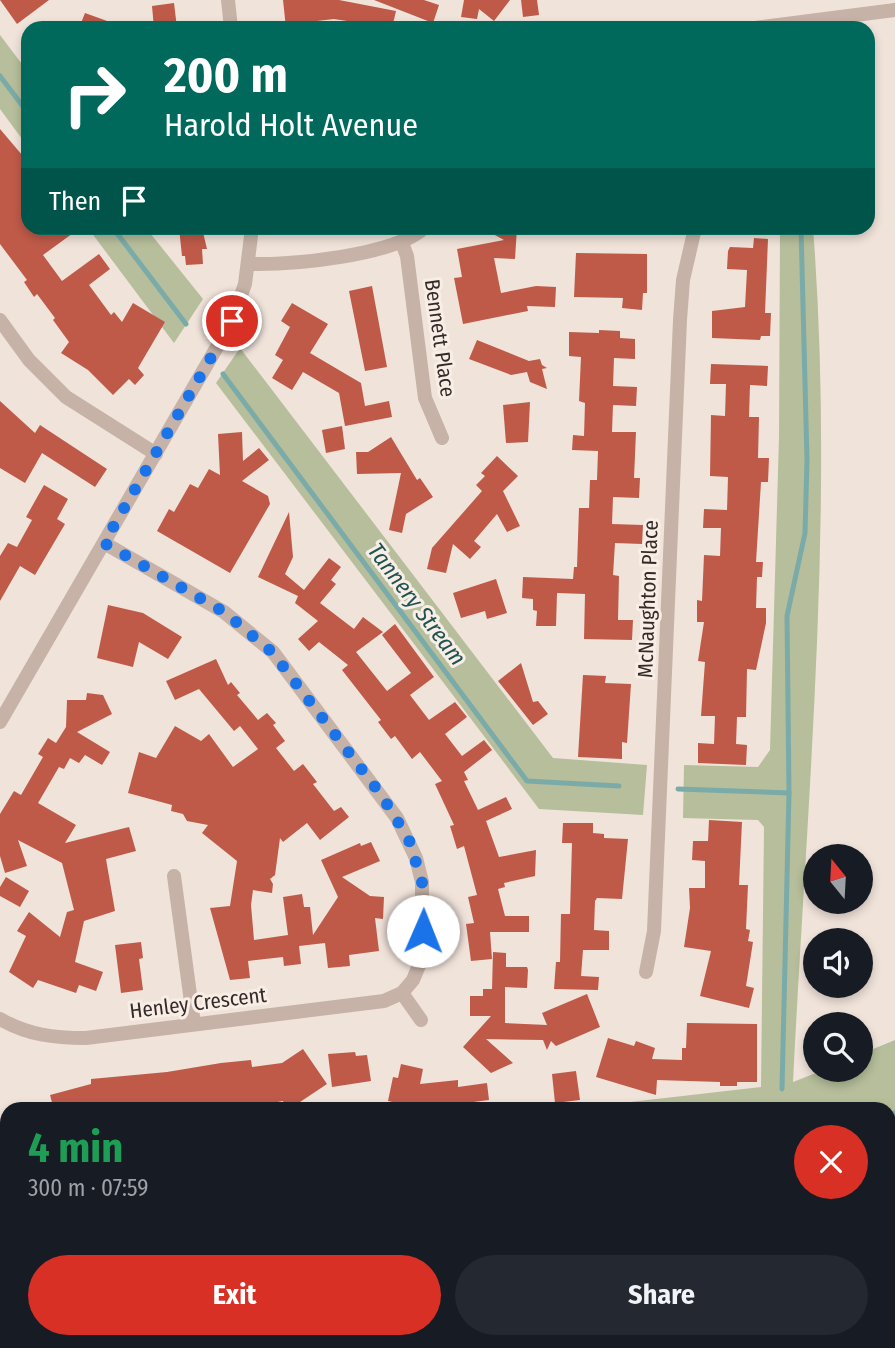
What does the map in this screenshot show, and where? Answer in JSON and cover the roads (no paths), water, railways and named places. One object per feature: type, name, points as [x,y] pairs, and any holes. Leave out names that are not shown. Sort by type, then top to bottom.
[{"type":"street","points":[[228,0],[230,21]]},
{"type":"street","points":[[799,21],[888,7]]},
{"type":"street","points":[[0,722],[232,321],[249,264],[251,235]]},
{"type":"street","points":[[249,264],[361,253],[402,243],[414,235]]},
{"type":"street","name":"McNaughton Place","points":[[646,972],[654,931],[680,320],[683,280],[693,235]]},
{"type":"street","name":"Bennett Place","points":[[402,243],[408,256],[425,398],[442,438]]},
{"type":"street","points":[[0,320],[29,360],[66,397],[156,454]]},
{"type":"street","points":[[104,543],[224,612],[272,652],[397,818],[416,858],[424,904],[422,958],[413,980],[402,993],[421,1020]]},
{"type":"street","points":[[174,876],[194,1024]]},
{"type":"street","name":"Henley Crescent","points":[[0,1019],[33,1034],[58,1038],[375,1003],[402,993]]},
{"type":"waterway","name":"Tannery Stream","points":[[0,76],[21,104]]},
{"type":"waterway","name":"Tannery Stream","points":[[118,235],[186,324]]},
{"type":"waterway","points":[[782,1089],[789,793],[787,616],[805,533],[807,460],[801,235]]},
{"type":"waterway","name":"Tannery Stream","points":[[223,374],[527,781],[619,786]]},
{"type":"waterway","name":"Tannery Stream","points":[[678,789],[789,793]]}]
